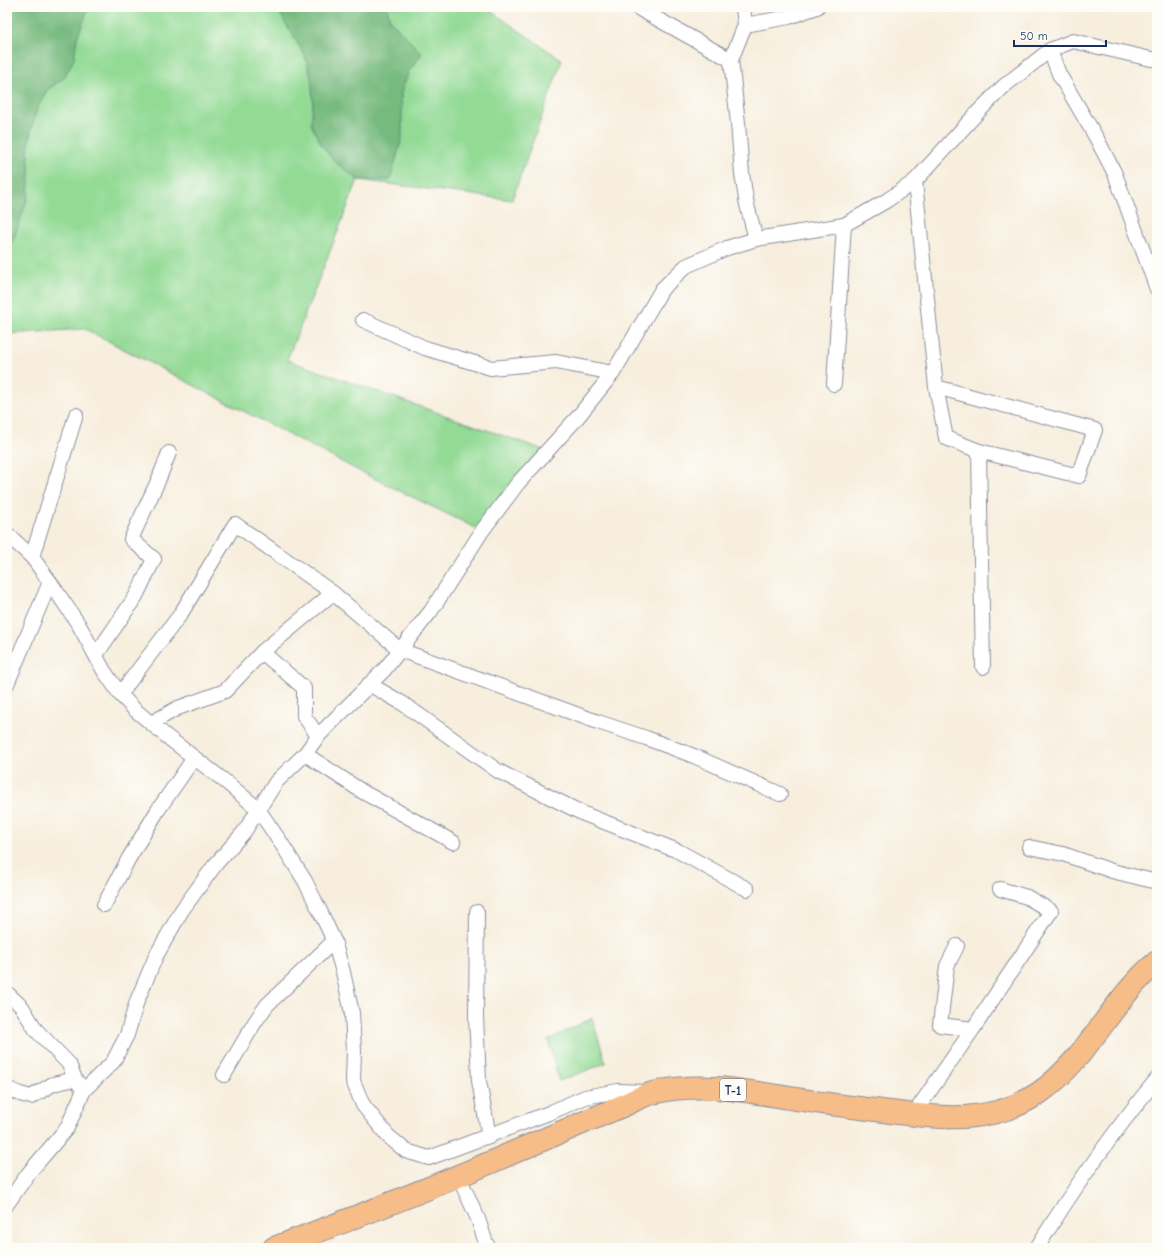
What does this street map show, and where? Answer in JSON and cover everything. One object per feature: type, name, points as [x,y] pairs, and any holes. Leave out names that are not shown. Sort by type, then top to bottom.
[{"type":"highway","name":"T-1","points":[[274,1248],[338,1225],[458,1176],[655,1092],[704,1088],[746,1091],[913,1115],[945,1118],[969,1118],[1023,1103],[1056,1081],[1076,1060],[1120,1000],[1147,970],[1157,962]]},
{"type":"street","points":[[636,7],[731,60]]},
{"type":"street","points":[[743,7],[745,25],[731,60],[742,174],[756,239]]},
{"type":"street","points":[[745,25],[789,16],[816,7]]},
{"type":"street","points":[[7,1091],[9,1089],[31,1097],[53,1084],[79,1085],[113,1062],[127,1035],[137,1001],[156,956],[182,910],[214,865],[244,832],[276,782],[305,754],[318,736],[400,650],[431,611],[478,536],[514,489],[577,418],[613,373],[662,289],[686,266],[720,251],[756,239],[844,225],[886,201],[915,181],[988,101],[1004,86],[1050,50],[1073,41],[1151,59],[1157,58]]},
{"type":"street","points":[[1050,50],[1059,74],[1094,133],[1115,174],[1157,289]]},
{"type":"street","points":[[915,181],[936,388],[946,438],[979,451],[1079,476],[1096,430],[936,388]]},
{"type":"street","points":[[834,384],[844,225]]},
{"type":"street","points":[[363,320],[425,348],[491,368],[556,362],[613,373]]},
{"type":"street","points":[[32,557],[76,415]]},
{"type":"street","points":[[979,451],[983,667]]},
{"type":"street","points":[[96,655],[136,596],[154,559],[131,539],[158,481],[169,452]]},
{"type":"street","points":[[120,694],[180,615],[235,524],[333,593],[400,650],[694,756],[780,794]]},
{"type":"street","points":[[7,534],[32,557],[50,582],[79,625],[120,694],[134,709],[258,809],[305,881],[334,941],[343,972],[352,1013],[354,1051],[353,1081],[363,1105],[388,1136],[406,1151],[429,1158],[489,1136],[585,1097],[618,1091],[655,1092]]},
{"type":"street","points":[[7,684],[50,582]]},
{"type":"street","points":[[151,723],[178,708],[225,691],[262,652],[333,593]]},
{"type":"street","points":[[262,652],[304,688],[304,716],[318,736]]},
{"type":"street","points":[[369,684],[402,703],[498,771],[584,814],[678,851],[747,889]]},
{"type":"street","points":[[305,754],[363,792],[453,842]]},
{"type":"street","points":[[104,905],[129,858],[158,810],[194,758]]},
{"type":"street","points":[[1029,847],[1063,854],[1112,871],[1157,882]]},
{"type":"street","points":[[913,1115],[973,1029],[1051,911],[1027,897],[1000,888]]},
{"type":"street","points":[[477,912],[476,1016],[479,1082],[489,1136]]},
{"type":"street","points":[[224,1075],[255,1022],[267,1005],[334,941]]},
{"type":"street","points":[[957,946],[947,966],[940,1025],[973,1029]]},
{"type":"street","points":[[7,993],[22,1007],[36,1030],[69,1064],[79,1085],[67,1128],[28,1174],[7,1204]]},
{"type":"street","points":[[1038,1248],[1074,1189],[1120,1125],[1157,1079]]},
{"type":"street","points":[[458,1176],[478,1219],[489,1248]]},
{"type":"green space","points":[[7,7],[485,7],[562,60],[512,200],[358,180],[287,360],[547,451],[482,531],[365,474],[85,329],[7,334]]},
{"type":"green space","points":[[7,7],[89,7],[77,38],[74,59],[64,78],[47,90],[37,109],[31,130],[28,151],[30,174],[28,197],[14,238],[7,251]]},
{"type":"green space","points":[[276,7],[387,7],[390,20],[422,54],[409,71],[401,93],[402,138],[390,180],[358,180],[334,161],[321,144],[311,124],[313,101],[311,77],[305,56]]},
{"type":"green space","points":[[592,1018],[606,1063],[559,1081],[548,1040]]}]
